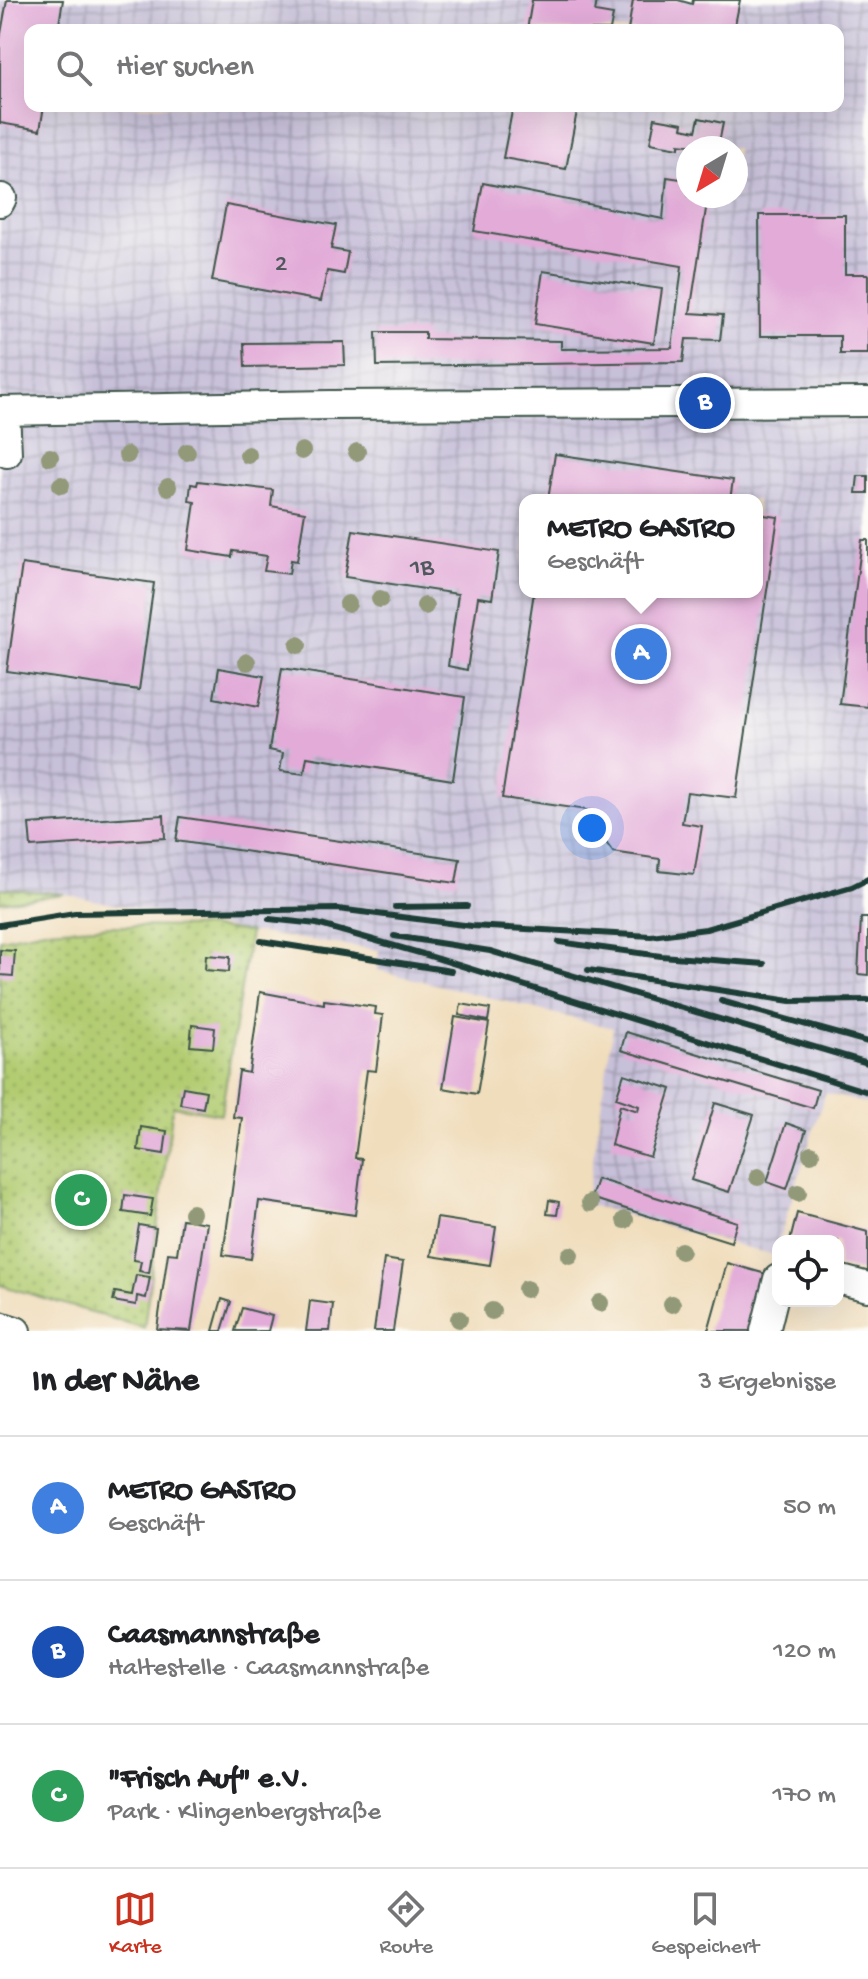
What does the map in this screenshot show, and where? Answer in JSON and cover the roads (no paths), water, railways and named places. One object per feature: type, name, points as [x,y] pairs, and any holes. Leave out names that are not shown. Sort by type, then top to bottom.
[{"type":"street","points":[[7,453],[2,411],[330,405],[868,402]]},
{"type":"street","points":[[844,1281],[868,1287]]},
{"type":"street","points":[[765,1331],[772,1303]]},
{"type":"street","points":[[0,1326],[16,1331]]},
{"type":"railway","points":[[0,925],[75,913],[338,909],[472,926],[651,936],[706,929],[852,887],[868,879]]},
{"type":"railway","points":[[395,907],[467,906]]},
{"type":"railway","points":[[269,919],[317,924],[423,954],[868,1092]]},
{"type":"railway","points":[[394,936],[490,951],[868,1063]]},
{"type":"railway","points":[[261,941],[451,971]]},
{"type":"railway","points":[[559,942],[661,956],[764,964]]},
{"type":"railway","points":[[588,970],[790,1001],[868,1000]]},
{"type":"railway","points":[[721,1001],[868,1042]]},
{"type":"place","name":"Caasmannstraße","points":[[705,403]]},
{"type":"place","name":"METRO GASTRO","points":[[641,654]]},
{"type":"place","name":"\"Frisch Auf\" e.V.","points":[[81,1200]]}]
